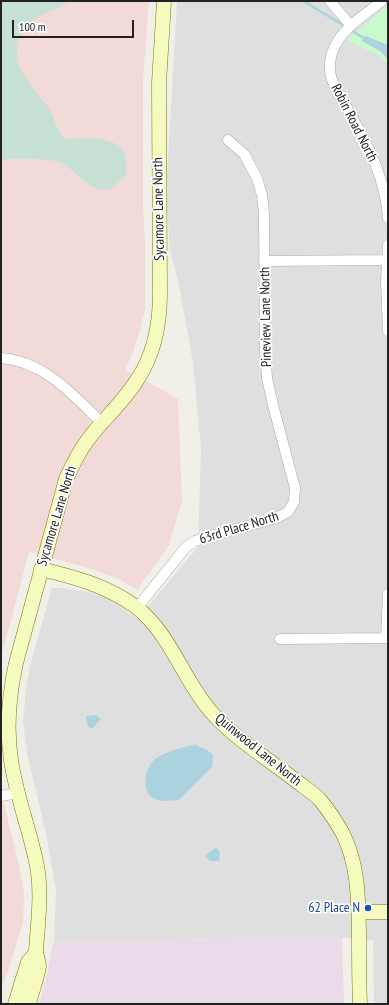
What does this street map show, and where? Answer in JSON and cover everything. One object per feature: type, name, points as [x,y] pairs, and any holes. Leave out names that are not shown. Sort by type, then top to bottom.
[{"type":"street","name":"Sycamore Lane North","points":[[29,1004],[39,964],[36,953],[40,897],[38,873],[31,838],[18,793],[11,760],[8,736],[10,687],[66,479],[86,442],[127,394],[143,370],[156,336],[160,293],[159,83],[164,1]]},
{"type":"street","points":[[330,1],[351,26]]},
{"type":"street","name":"Robin Road North","points":[[382,1],[351,26],[339,39],[333,49],[330,61],[330,70],[336,88],[374,160],[386,198],[388,218]]},
{"type":"street","name":"Pineview Lane North","points":[[228,140],[244,154],[257,178],[262,195],[264,212],[265,352],[273,405],[295,488],[294,502]]},
{"type":"street","points":[[388,245],[386,304],[388,331]]},
{"type":"street","points":[[264,261],[387,260]]},
{"type":"street","points":[[1,358],[24,363],[45,372],[77,397],[102,423]]},
{"type":"street","name":"63rd Place North","points":[[137,608],[186,547],[195,541],[207,537],[276,518],[288,512],[294,502]]},
{"type":"street","name":"Quinwood Lane North","points":[[41,569],[105,588],[123,597],[137,608],[165,637],[199,695],[214,715],[321,802],[342,834],[351,854],[357,878],[360,1004]]},
{"type":"street","points":[[280,639],[387,638],[388,594]]},
{"type":"street","points":[[1,796],[18,793]]},
{"type":"street","points":[[359,912],[388,912]]},
{"type":"street","name":"Sycamore Lane North","points":[[16,1004],[28,962],[36,953]]},
{"type":"shaded area","points":[[1,1],[149,1],[143,78],[145,309],[133,352],[125,370],[178,399],[182,502],[168,547],[137,590],[119,579],[88,568],[29,552],[1,658]]},
{"type":"shaded area","points":[[177,1],[388,1],[388,1004],[374,1004],[373,940],[335,937],[54,942],[56,891],[46,833],[27,754],[23,722],[30,666],[52,588],[64,588],[87,592],[110,599],[137,619],[198,547],[201,447],[193,363],[179,285],[170,249],[166,195]]},
{"type":"shaded area","points":[[1,792],[19,865],[24,893],[23,922],[1,990]]},
{"type":"shaded area","points":[[342,937],[344,1004],[39,1004],[46,979],[53,942]]},
{"type":"green space","points":[[1,1],[68,1],[62,7],[39,16],[27,26],[18,44],[18,62],[27,80],[52,113],[57,128],[63,137],[67,140],[82,138],[99,139],[116,144],[121,148],[126,156],[126,176],[112,188],[105,190],[98,189],[85,182],[67,166],[57,161],[32,159],[1,160]]},
{"type":"green space","points":[[388,5],[388,65],[383,58],[347,40]]},
{"type":"water","points":[[366,36],[388,45],[388,59],[380,51],[362,41],[363,37]]},
{"type":"water","points":[[96,715],[101,719],[92,729],[87,725],[86,716]]},
{"type":"water","points":[[196,745],[207,750],[213,755],[212,767],[179,800],[163,801],[152,798],[146,789],[145,783],[147,771],[153,761],[161,755],[179,748]]},
{"type":"water","points":[[216,847],[220,852],[219,861],[210,861],[205,856]]},
{"type":"waterway","points":[[303,1],[345,26]]},
{"type":"waterway","points":[[351,30],[365,39]]},
{"type":"place","name":"62 Place N","points":[[368,908]]}]
